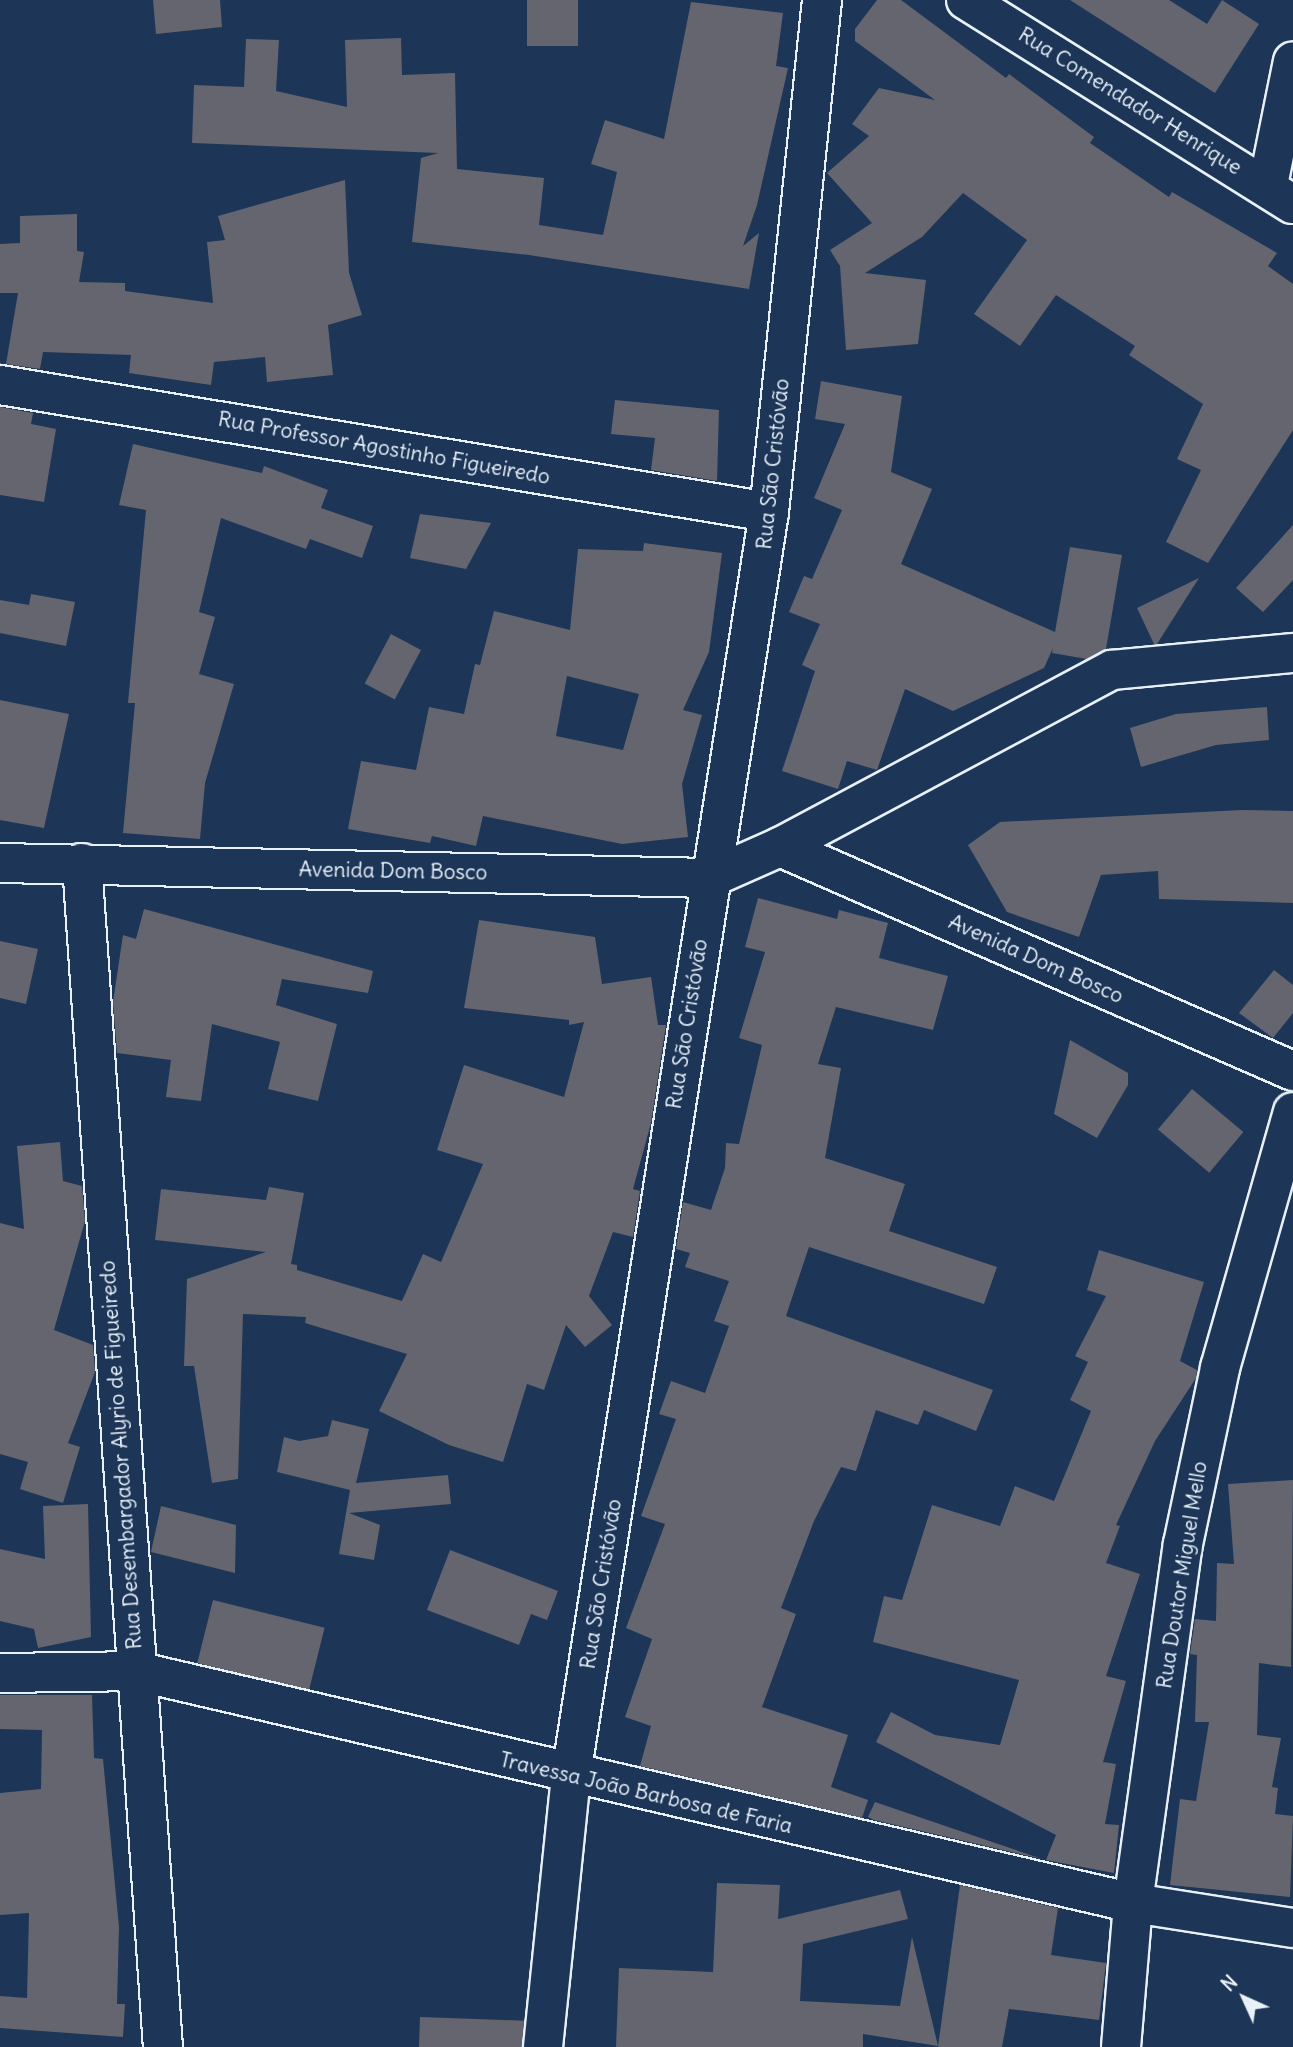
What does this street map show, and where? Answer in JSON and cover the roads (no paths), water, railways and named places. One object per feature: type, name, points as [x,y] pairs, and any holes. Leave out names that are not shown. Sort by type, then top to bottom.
[{"type":"street","name":"Rua São Cristóvão","points":[[543,2047],[571,1776],[710,878],[735,748],[769,512],[822,0]]},
{"type":"street","name":"Rua Comendador Henrique","points":[[966,0],[1281,195]]},
{"type":"street","points":[[1281,195],[1293,61]]},
{"type":"street","name":"Rua Professor Agostinho Figueiredo","points":[[0,385],[769,512]]},
{"type":"street","name":"Avenida Dom Bosco","points":[[0,863],[710,878],[780,847],[1112,670],[1293,653]]},
{"type":"street","name":"Avenida Dom Bosco","points":[[780,847],[1293,1071]]},
{"type":"street","name":"Rua Desembargador Alyrio de Figueiredo","points":[[82,863],[163,2047]]},
{"type":"street","name":"Rua Doutor Miguel Mello","points":[[1121,2047],[1133,1903],[1183,1544],[1220,1368],[1293,1112]]},
{"type":"street","name":"Travessa João Barbosa de Faria","points":[[0,1673],[136,1671],[571,1776],[1133,1903],[1293,1928]]}]
